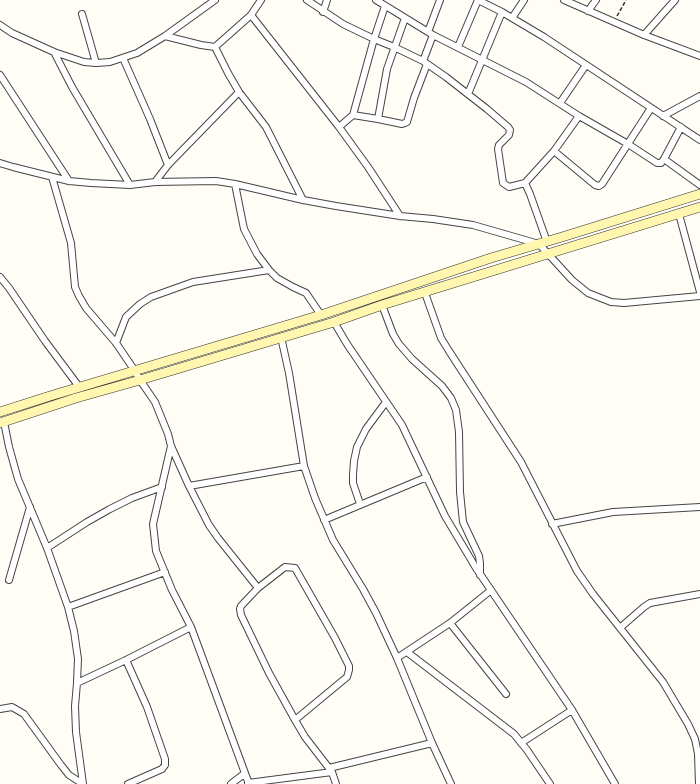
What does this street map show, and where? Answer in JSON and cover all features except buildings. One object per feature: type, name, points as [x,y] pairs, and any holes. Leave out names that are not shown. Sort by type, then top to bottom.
[{"type":"street","points":[[0,25],[12,33],[54,52],[84,62],[110,62],[137,53],[165,36],[215,0]]},
{"type":"street","points":[[165,36],[215,47],[251,15],[261,0]]},
{"type":"street","points":[[307,0],[342,24],[394,47],[425,63],[446,77],[508,127],[510,130],[509,135],[499,145],[498,149],[501,179],[503,184],[509,187],[525,183],[554,151],[579,116]]},
{"type":"street","points":[[323,12],[327,0]]},
{"type":"street","points":[[376,0],[431,34],[526,82],[657,163],[661,163],[664,159],[681,127]]},
{"type":"street","points":[[353,115],[402,124],[407,122],[425,63],[440,0]]},
{"type":"street","points":[[458,47],[478,0],[512,18],[700,140]]},
{"type":"street","points":[[493,7],[496,0]]},
{"type":"street","points":[[512,18],[524,0]]},
{"type":"street","points":[[564,0],[644,35],[700,56]]},
{"type":"street","points":[[588,11],[596,0]]},
{"type":"street","points":[[644,35],[675,0]]},
{"type":"street","points":[[340,127],[353,115],[374,39],[385,6]]},
{"type":"street","points":[[468,94],[502,12]]},
{"type":"street","points":[[82,14],[96,63]]},
{"type":"street","points":[[251,15],[340,127],[400,216]]},
{"type":"street","points":[[378,119],[387,69],[405,18]]},
{"type":"street","points":[[215,47],[239,92],[266,127],[303,200]]},
{"type":"street","points":[[54,52],[72,87],[130,185]]},
{"type":"street","points":[[123,58],[150,119],[168,165]]},
{"type":"street","points":[[560,103],[586,65]]},
{"type":"street","points":[[0,75],[69,181]]},
{"type":"street","points":[[155,182],[168,165],[239,92]]},
{"type":"street","points":[[663,116],[700,96]]},
{"type":"street","points":[[554,151],[595,186],[598,186],[602,184],[651,108]]},
{"type":"street","points":[[664,159],[700,185]]},
{"type":"street","points":[[0,163],[69,181],[113,185],[130,185],[155,182],[216,181],[303,200],[400,216],[474,225],[543,243]]},
{"type":"street","points":[[52,177],[71,243],[75,286],[79,296],[86,308],[116,343],[155,402],[168,434],[171,446],[189,486],[218,538],[258,588]]},
{"type":"street","points":[[525,183],[530,194],[543,243],[548,254],[572,280],[588,293],[611,302],[624,303],[700,296]]},
{"type":"street","points":[[234,184],[244,229],[257,254],[269,270],[284,282],[306,293],[321,315]]},
{"type":"street","points":[[0,412],[321,315],[491,258],[700,196]]},
{"type":"street","points":[[83,784],[76,732],[75,706],[77,646],[68,607],[47,548],[18,479],[2,422],[76,398],[334,322],[384,305],[700,207]]},
{"type":"street","points":[[679,214],[700,292]]},
{"type":"street","points":[[116,343],[126,317],[140,304],[151,297],[193,282],[269,270]]},
{"type":"street","points":[[0,277],[14,293],[45,341],[80,388]]},
{"type":"street","points":[[425,293],[442,338],[449,351],[521,462],[577,571],[663,682],[688,724],[695,739],[698,754],[699,784]]},
{"type":"street","points":[[383,294],[384,305],[393,334],[399,344],[412,359],[442,386],[451,398],[456,410],[463,522],[479,556],[480,575]]},
{"type":"street","points":[[334,322],[347,344],[405,430],[445,516],[480,575],[572,710],[615,784]]},
{"type":"street","points":[[281,337],[289,373],[304,466],[324,520],[340,552],[373,607],[397,658],[432,744],[451,784]]},
{"type":"street","points":[[360,504],[352,475],[355,454],[366,429],[386,402]]},
{"type":"street","points":[[171,446],[153,524],[156,551],[191,627],[248,783],[330,770],[432,744]]},
{"type":"street","points":[[189,486],[304,466]]},
{"type":"street","points":[[324,520],[427,477]]},
{"type":"street","points":[[47,548],[110,509],[132,498],[162,487]]},
{"type":"street","points":[[9,580],[30,507]]},
{"type":"street","points":[[552,524],[613,512],[700,507]]},
{"type":"street","points":[[295,720],[347,677],[349,666],[335,638],[295,568],[285,567],[258,588],[241,606],[241,615],[295,720],[304,737],[330,770],[336,784]]},
{"type":"street","points":[[68,607],[165,572]]},
{"type":"street","points":[[397,658],[450,623],[490,591]]},
{"type":"street","points":[[620,627],[650,603],[700,594]]},
{"type":"street","points":[[450,623],[506,694]]},
{"type":"street","points":[[77,682],[126,660],[191,627]]},
{"type":"street","points":[[407,652],[514,734],[522,743],[550,784]]},
{"type":"street","points":[[126,660],[147,707],[165,759],[165,765],[162,769],[128,784]]},
{"type":"street","points":[[0,710],[12,707],[24,714],[61,765],[69,774],[83,784]]},
{"type":"street","points":[[522,743],[572,710]]},
{"type":"street","points":[[231,784],[244,774]]},
{"type":"path","points":[[613,22],[626,0]]}]
